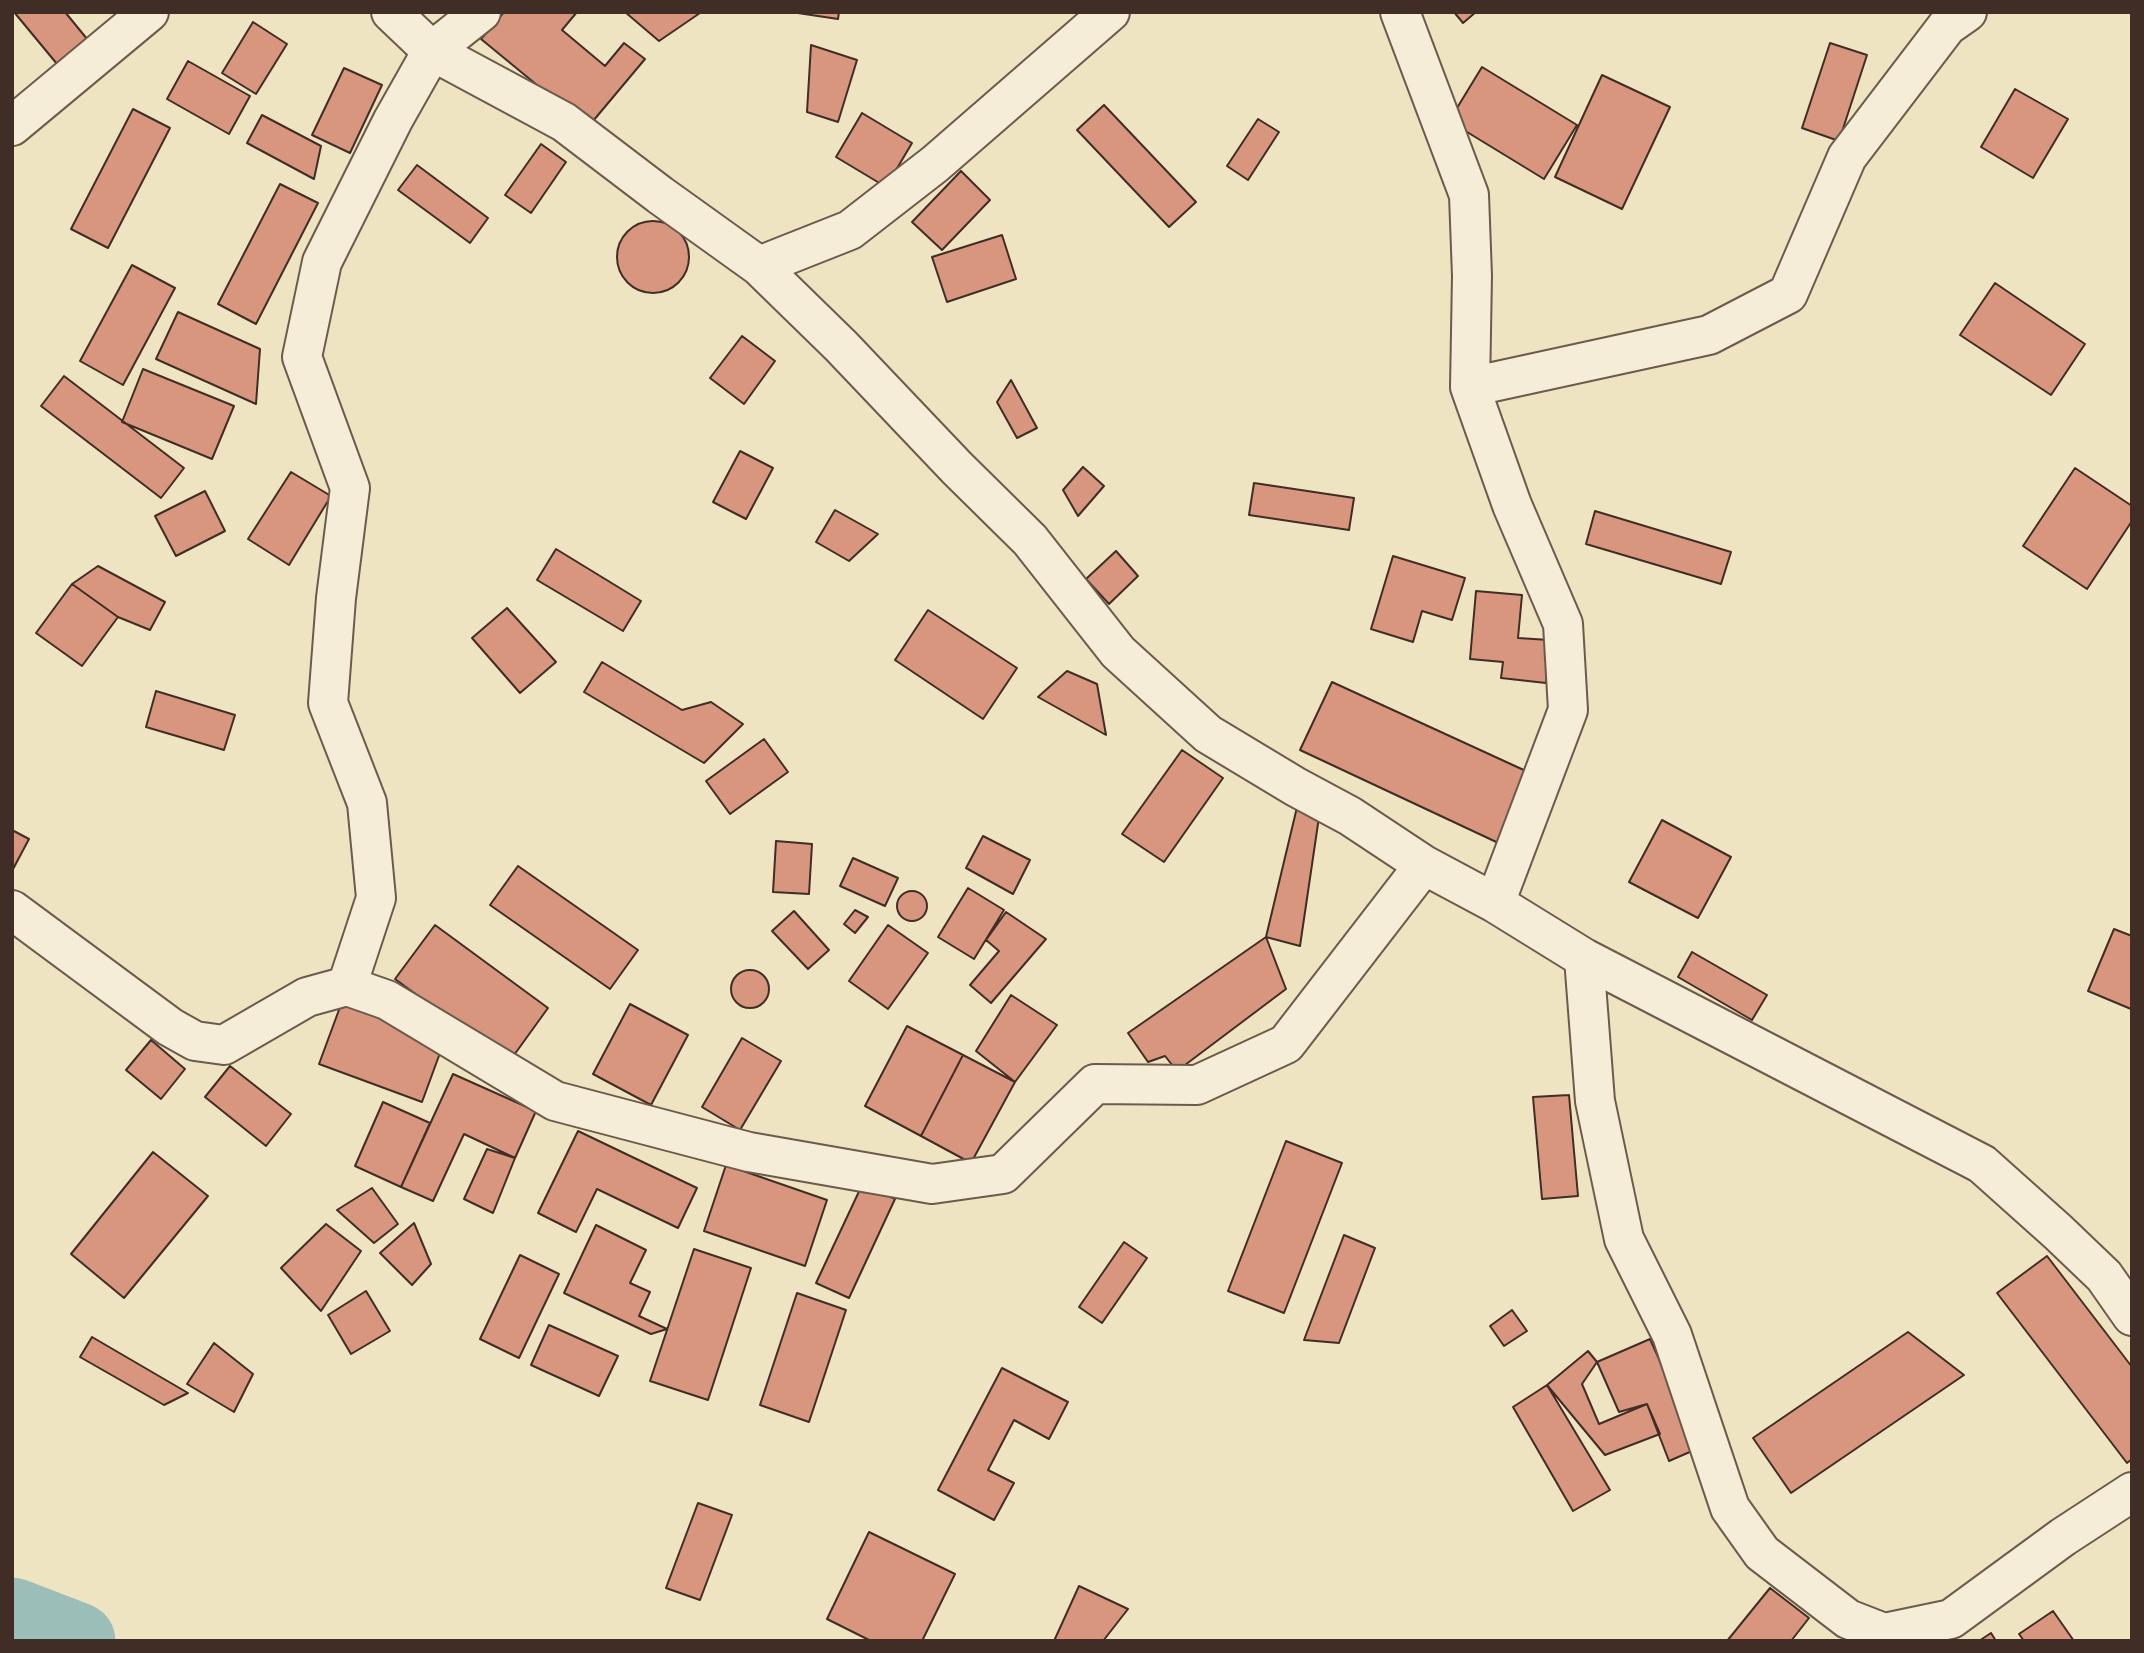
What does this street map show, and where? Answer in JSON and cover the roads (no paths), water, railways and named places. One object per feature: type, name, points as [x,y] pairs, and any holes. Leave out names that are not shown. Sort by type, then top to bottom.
[{"type":"street","points":[[12,126],[149,12]]},
{"type":"street","points":[[391,12],[432,51],[564,122],[759,266],[1030,540],[1118,652],[1208,734],[1350,816],[1424,865],[1495,903],[1584,958],[1982,1164],[2104,1276],[2132,1316]]},
{"type":"street","points":[[347,986],[376,898],[367,803],[328,703],[336,598],[350,488],[302,357],[322,262],[393,120],[432,51],[481,12]]},
{"type":"street","points":[[759,266],[850,230],[934,164],[1110,12]]},
{"type":"street","points":[[1400,12],[1469,195],[1472,276],[1470,387],[1512,505],[1563,624],[1568,710],[1495,903]]},
{"type":"street","points":[[1470,387],[1709,335],[1788,294],[1847,157],[1947,26],[1967,12]]},
{"type":"street","points":[[12,910],[170,1027],[195,1041],[225,1045],[307,997],[347,986],[387,1000],[555,1101],[749,1152],[932,1184],[1003,1174],[1094,1084],[1197,1085],[1286,1044],[1424,865]]},
{"type":"street","points":[[1584,958],[1595,1101],[1624,1239],[1672,1335],[1730,1508],[1762,1553],[1848,1619],[1884,1633],[1951,1619],[2063,1537],[2132,1492]]},
{"type":"waterway","points":[[12,1616],[77,1641]]}]
